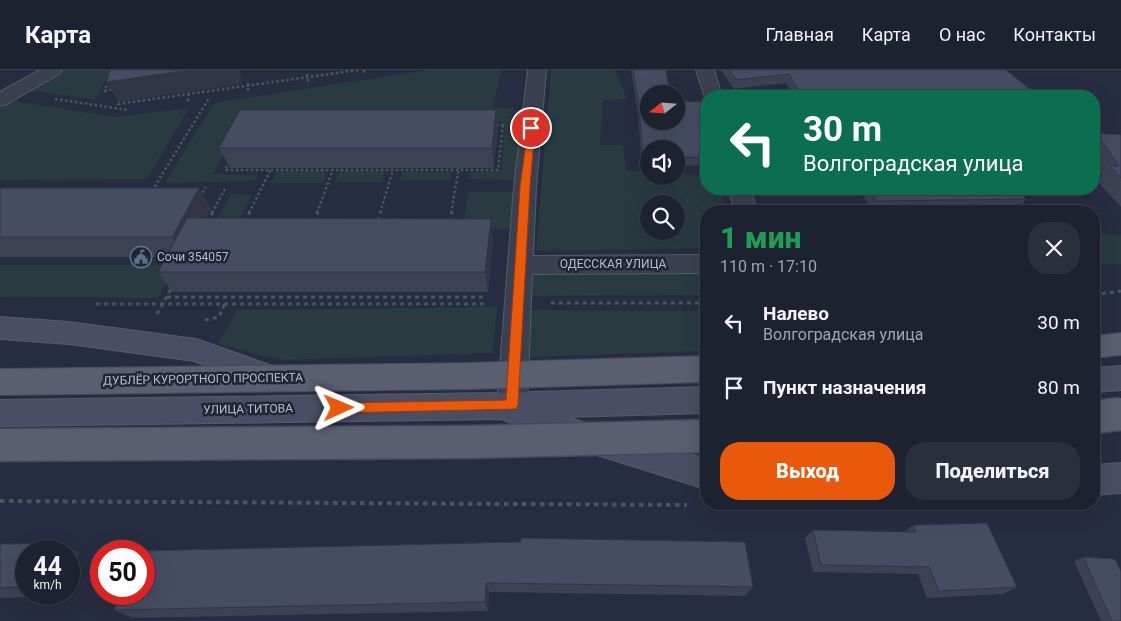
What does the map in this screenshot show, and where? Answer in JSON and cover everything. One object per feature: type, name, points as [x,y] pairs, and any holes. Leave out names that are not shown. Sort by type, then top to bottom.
[{"type":"main road","points":[[0,328],[69,333],[196,350],[271,377]]},
{"type":"main road","points":[[1100,346],[1121,344]]},
{"type":"main road","name":"ДУБЛЁР КУРОРТНОГО ПРОСПЕКТА","points":[[0,382],[271,377],[470,376],[700,369]]},
{"type":"main road","points":[[1100,380],[1121,378]]},
{"type":"main road","name":"УЛИЦА ТИТОВА","points":[[0,413],[505,406],[700,400]]},
{"type":"main road","points":[[505,406],[597,440],[700,472]]},
{"type":"main road","points":[[1100,416],[1121,414]]},
{"type":"main road","points":[[0,446],[468,442],[700,436]]},
{"type":"main road","points":[[1100,480],[1121,478]]},
{"type":"street","points":[[6,97],[53,70]]},
{"type":"street","points":[[505,406],[517,304],[525,187],[537,70]]},
{"type":"street","points":[[705,70],[711,90]]},
{"type":"street","name":"ОДЕССКАЯ УЛИЦА","points":[[520,264],[700,264]]},
{"type":"path","points":[[120,96],[118,104],[248,84],[358,70]]},
{"type":"path","points":[[364,70],[364,75]]},
{"type":"path","points":[[307,76],[308,83]]},
{"type":"path","points":[[109,77],[105,90],[122,88]]},
{"type":"path","points":[[248,84],[248,92]]},
{"type":"path","points":[[188,101],[189,93]]},
{"type":"path","points":[[6,97],[128,110]]},
{"type":"path","points":[[149,194],[209,98]]},
{"type":"path","points":[[503,126],[498,170],[393,168],[271,169],[225,170],[247,128],[503,126]]},
{"type":"path","points":[[377,222],[393,168]]},
{"type":"path","points":[[245,223],[271,169]]},
{"type":"path","points":[[313,222],[333,169]]},
{"type":"path","points":[[449,223],[459,169]]},
{"type":"path","points":[[198,202],[206,187]]},
{"type":"path","points":[[205,226],[226,187]]},
{"type":"path","points":[[175,282],[163,304],[700,303]]},
{"type":"path","points":[[1100,294],[1121,291]]},
{"type":"path","points":[[167,297],[489,297]]},
{"type":"path","points":[[0,501],[697,505]]},
{"type":"shaded area","points":[[63,70],[111,70],[95,100],[29,90]]},
{"type":"shaded area","points":[[427,70],[501,70],[493,107],[524,110],[516,180],[468,179],[471,172],[501,171],[505,126],[503,122],[241,125],[213,174],[259,175],[254,181],[165,183],[214,103]]},
{"type":"shaded area","points":[[551,70],[615,70],[627,99],[603,100],[600,145],[623,145],[626,170],[640,171],[640,185],[685,185],[685,175],[700,176],[700,195],[723,195],[725,205],[700,205],[700,248],[536,251]]},
{"type":"shaded area","points":[[13,101],[116,117],[189,108],[147,179],[0,180],[0,108]]},
{"type":"shaded area","points":[[277,171],[327,171],[323,183],[271,183]]},
{"type":"shaded area","points":[[339,171],[385,171],[382,182],[335,182]]},
{"type":"shaded area","points":[[402,172],[452,172],[451,180],[400,181]]},
{"type":"shaded area","points":[[468,192],[514,192],[511,229],[463,229]]},
{"type":"shaded area","points":[[231,194],[252,195],[236,226],[214,225]]},
{"type":"shaded area","points":[[1100,234],[1121,235],[1121,264],[1100,264]]},
{"type":"shaded area","points":[[0,265],[175,265],[158,298],[0,297]]},
{"type":"shaded area","points":[[700,270],[700,295],[533,296],[532,272]]},
{"type":"shaded area","points":[[497,307],[493,353],[282,360],[218,344],[237,310]]},
{"type":"shaded area","points":[[528,310],[700,311],[700,351],[527,357]]},
{"type":"building","points":[[110,70],[190,70],[106,82]]},
{"type":"building","points":[[633,70],[666,70],[668,85],[640,85],[640,118]]},
{"type":"building","points":[[730,70],[1006,70],[1031,90],[798,90],[789,74],[736,80]]},
{"type":"building","points":[[685,101],[700,102],[700,157],[685,157],[685,140],[642,140],[641,130],[685,130]]},
{"type":"building","points":[[240,110],[496,110],[492,148],[219,148]]},
{"type":"building","points":[[1100,133],[1121,135],[1121,178],[1110,166],[1119,166],[1100,139]]},
{"type":"building","points":[[0,188],[199,188],[172,237],[0,237]]},
{"type":"building","points":[[872,195],[1023,195],[1026,199],[876,201]]},
{"type":"building","points":[[187,218],[491,219],[485,272],[158,272]]},
{"type":"building","points":[[987,523],[1017,587],[939,591],[929,567],[821,565],[813,530],[916,532],[913,525]]},
{"type":"building","points":[[521,538],[745,542],[753,587],[486,583],[485,602],[114,610],[116,605],[155,605],[155,551],[521,542]]},
{"type":"building","points":[[0,544],[15,544],[15,587],[0,588]]},
{"type":"building","points":[[1083,557],[1115,559],[1121,571],[1121,621],[1112,621]]},
{"type":"place","name":"Сочи 354057","points":[[141,257]]},
{"type":"route","points":[[339,408],[512,405],[525,187],[531,128]]}]
